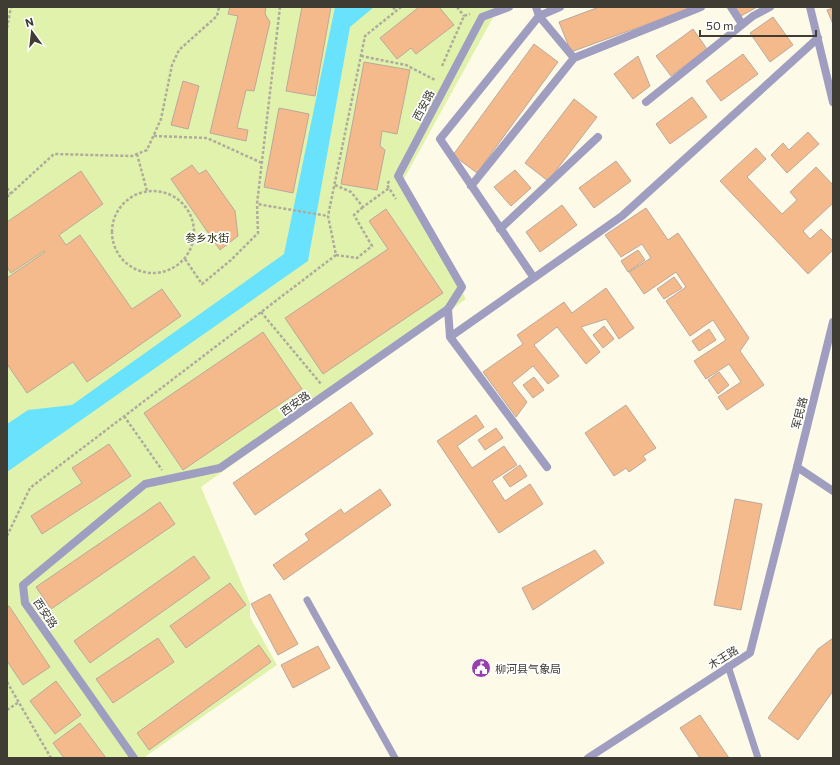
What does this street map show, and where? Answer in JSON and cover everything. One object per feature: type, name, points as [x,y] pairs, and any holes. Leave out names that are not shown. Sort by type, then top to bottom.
[{"type":"street","name":"西安路","points":[[134,758],[25,603],[23,585],[145,484],[220,468],[448,309],[462,287],[398,176],[482,17],[508,7]]},
{"type":"street","points":[[536,7],[539,16],[574,58]]},
{"type":"street","points":[[534,278],[440,139],[539,16],[560,7]]},
{"type":"street","points":[[471,186],[574,58],[701,7]]},
{"type":"street","points":[[731,7],[742,24]]},
{"type":"street","points":[[646,102],[742,24],[770,7]]},
{"type":"street","points":[[810,7],[833,102]]},
{"type":"street","points":[[450,337],[622,216],[818,38]]},
{"type":"street","points":[[500,229],[598,136]]},
{"type":"street","points":[[448,309],[450,337],[547,467]]},
{"type":"street","name":"军民路","points":[[797,468],[833,322]]},
{"type":"street","points":[[797,468],[833,491]]},
{"type":"street","name":"木王路","points":[[588,758],[728,666],[750,654],[797,468]]},
{"type":"lane","points":[[307,600],[395,758]]},
{"type":"lane","points":[[728,666],[758,758]]},
{"type":"path","points":[[7,28],[11,7]]},
{"type":"path","points":[[7,197],[54,154],[132,156],[147,150],[161,119],[172,65],[179,50],[216,16],[218,7]]},
{"type":"path","points":[[185,259],[202,284],[231,260],[258,233],[257,204],[280,7]]},
{"type":"path","points":[[393,7],[396,11]]},
{"type":"path","points":[[336,255],[328,216],[365,36],[401,7]]},
{"type":"path","points":[[457,7],[464,16]]},
{"type":"path","points":[[432,87],[464,16],[476,12]]},
{"type":"path","points":[[361,56],[406,65],[435,80]]},
{"type":"path","points":[[154,136],[207,138],[262,163]]},
{"type":"path","points":[[137,154],[147,191]]},
{"type":"path","points":[[390,178],[387,185],[397,201]]},
{"type":"path","points":[[335,185],[352,192],[363,207]]},
{"type":"path","points":[[7,188],[11,194]]},
{"type":"path","points":[[7,536],[30,488],[336,255],[357,258],[372,246],[354,215],[389,188]]},
{"type":"path","points":[[147,191],[162,191],[179,199],[186,206],[191,214],[195,228],[194,242],[185,259],[170,270],[160,273],[151,273],[133,268],[123,259],[115,248],[112,231],[116,214],[127,200],[135,195],[147,191]]},
{"type":"path","points":[[257,204],[328,216]]},
{"type":"path","points":[[261,312],[321,384],[327,380]]},
{"type":"path","points":[[124,416],[166,475]]},
{"type":"path","points":[[7,682],[51,758]]},
{"type":"path","points":[[7,710],[19,702]]},
{"type":"green space","name":"参乡水街","points":[[7,7],[499,7],[400,186],[466,299],[201,487],[250,603],[250,617],[277,665],[146,756],[147,758],[7,758]]},
{"type":"water","points":[[335,7],[374,7],[350,27],[308,261],[7,472],[7,424],[28,410],[72,405],[284,254]]},
{"type":"building","points":[[230,7],[266,7],[265,14],[270,22],[254,91],[246,90],[237,128],[248,130],[246,141],[210,133],[238,16],[228,14]]},
{"type":"building","points":[[302,7],[331,7],[315,96],[286,91]]},
{"type":"building","points":[[419,7],[439,7],[454,25],[416,54],[411,48],[397,59],[380,38]]},
{"type":"building","points":[[599,7],[694,7],[571,52],[559,22]]},
{"type":"building","points":[[735,7],[757,7],[741,16]]},
{"type":"building","points":[[833,8],[833,24],[827,10]]},
{"type":"building","points":[[773,17],[793,45],[770,62],[750,33]]},
{"type":"building","points":[[693,29],[707,49],[671,76],[656,56]]},
{"type":"building","points":[[534,44],[558,62],[477,173],[453,155]]},
{"type":"building","points":[[743,54],[758,74],[721,101],[706,81]]},
{"type":"building","points":[[638,56],[650,86],[633,99],[614,74]]},
{"type":"building","points":[[364,62],[410,70],[397,134],[382,131],[380,146],[385,150],[377,190],[341,184]]},
{"type":"building","points":[[183,81],[199,86],[188,129],[171,125]]},
{"type":"building","points":[[692,97],[707,117],[670,144],[656,124]]},
{"type":"building","points":[[574,99],[597,117],[548,181],[525,163]]},
{"type":"building","points":[[279,108],[309,114],[293,193],[264,187]]},
{"type":"building","points":[[808,132],[819,144],[787,173],[771,155],[783,143],[789,150]]},
{"type":"building","points":[[756,148],[766,159],[747,177],[782,214],[797,200],[790,192],[816,167],[833,185],[833,203],[803,231],[810,239],[821,229],[833,241],[833,250],[808,274],[720,181]]},
{"type":"building","points":[[616,161],[631,181],[594,208],[579,188]]},
{"type":"building","points":[[192,165],[199,174],[206,170],[235,211],[238,236],[220,250],[171,179]]},
{"type":"building","points":[[515,170],[531,188],[511,206],[494,187]]},
{"type":"building","points":[[81,171],[103,204],[59,235],[66,245],[80,235],[132,309],[162,289],[181,316],[87,382],[73,362],[27,393],[7,364],[7,278],[45,252],[44,251],[11,273],[7,267],[7,222]]},
{"type":"building","points":[[562,205],[577,225],[540,252],[526,232]]},
{"type":"building","points":[[646,208],[668,240],[678,233],[749,338],[740,351],[764,385],[727,410],[718,397],[741,382],[729,364],[706,379],[694,361],[726,340],[713,320],[690,336],[666,301],[686,287],[676,272],[644,294],[629,272],[651,258],[642,244],[621,257],[605,235]]},
{"type":"building","points":[[386,209],[443,293],[323,374],[285,318],[388,249],[369,221]]},
{"type":"building","points":[[638,250],[645,260],[628,272],[621,261]]},
{"type":"building","points":[[674,277],[682,288],[664,299],[657,289]]},
{"type":"building","points":[[606,288],[634,328],[619,339],[606,319],[581,327],[600,352],[586,364],[557,327],[534,345],[559,376],[548,384],[533,366],[512,383],[527,402],[516,417],[483,372],[523,344],[517,335],[564,302],[572,313]]},
{"type":"building","points":[[604,326],[614,339],[603,348],[593,335]]},
{"type":"building","points":[[709,329],[716,340],[699,351],[692,341]]},
{"type":"building","points":[[263,332],[302,389],[183,470],[144,413]]},
{"type":"building","points":[[719,372],[729,385],[718,394],[708,380]]},
{"type":"building","points":[[534,377],[544,390],[533,398],[523,385]]},
{"type":"building","points":[[351,402],[373,434],[255,515],[233,483]]},
{"type":"building","points":[[626,405],[656,448],[643,456],[646,460],[629,472],[626,468],[614,476],[585,433]]},
{"type":"building","points":[[476,415],[484,427],[457,446],[472,468],[504,446],[517,465],[492,481],[505,501],[530,484],[543,504],[499,533],[437,441]]},
{"type":"building","points":[[496,428],[503,438],[485,450],[478,440]]},
{"type":"building","points":[[109,444],[131,476],[42,534],[31,516],[82,483],[72,468]]},
{"type":"building","points":[[520,465],[527,476],[510,487],[503,477]]},
{"type":"building","points":[[380,489],[391,505],[284,580],[273,565],[309,540],[305,534],[341,509],[344,514]]},
{"type":"building","points":[[735,499],[762,504],[741,610],[714,605]]},
{"type":"building","points":[[160,502],[175,524],[51,609],[36,587]]},
{"type":"building","points":[[595,550],[604,563],[533,610],[522,588]]},
{"type":"building","points":[[194,556],[210,578],[90,663],[74,641]]},
{"type":"building","points":[[230,583],[246,605],[186,648],[170,626]]},
{"type":"building","points":[[270,594],[298,644],[278,655],[251,604]]},
{"type":"building","points":[[9,606],[50,667],[23,685],[7,661],[7,607]]},
{"type":"building","points":[[158,638],[174,662],[113,703],[96,679]]},
{"type":"building","points":[[833,638],[833,691],[798,740],[768,718],[818,649]]},
{"type":"building","points":[[259,645],[271,662],[149,750],[137,733]]},
{"type":"building","points":[[318,646],[330,668],[293,688],[281,665]]},
{"type":"building","points":[[56,681],[81,715],[55,734],[30,701]]},
{"type":"building","points":[[700,715],[729,758],[700,758],[680,728]]},
{"type":"building","points":[[80,723],[106,758],[64,758],[53,743]]},
{"type":"place","name":"柳河县气象局","points":[[481,668]]}]
